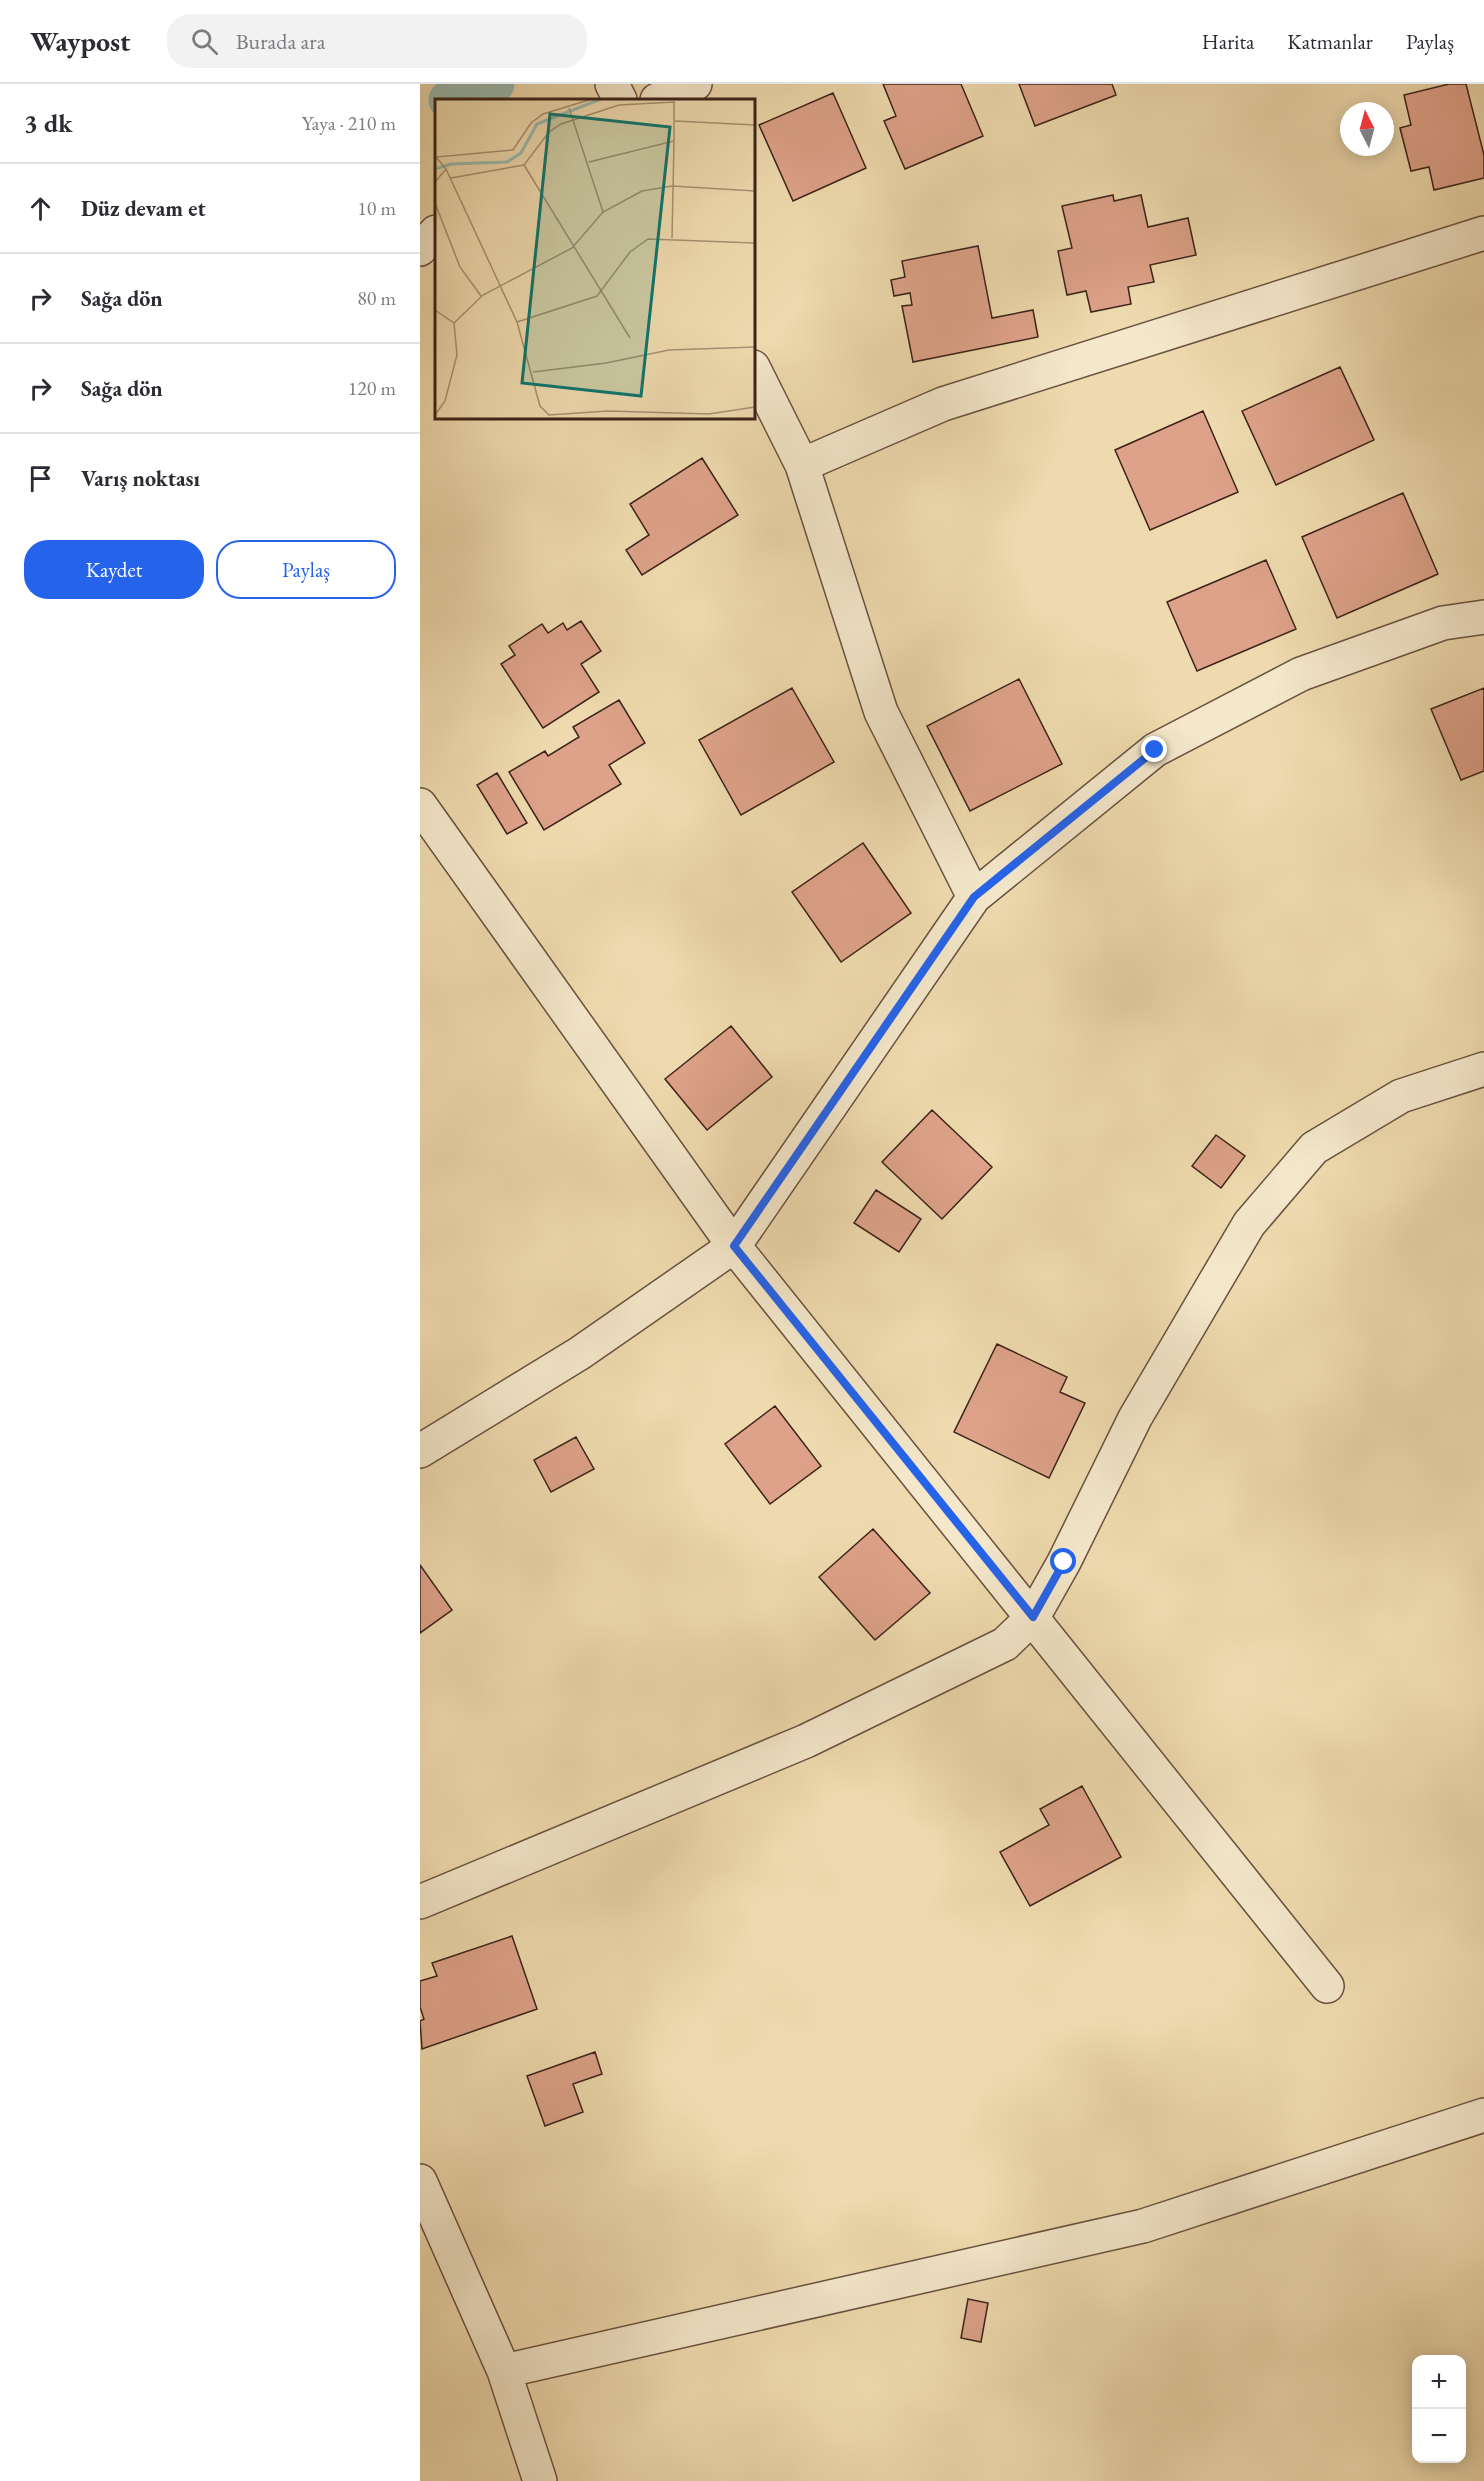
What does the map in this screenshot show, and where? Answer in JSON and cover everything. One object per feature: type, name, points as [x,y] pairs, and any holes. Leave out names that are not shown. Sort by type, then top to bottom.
[{"type":"street","points":[[612,84],[620,99]]},
{"type":"street","points":[[659,99],[695,84]]},
{"type":"street","points":[[420,249],[435,233]]},
{"type":"street","points":[[802,465],[943,404],[1484,233]]},
{"type":"street","points":[[754,369],[802,465],[881,712],[974,897]]},
{"type":"street","points":[[420,1451],[580,1353],[734,1246],[974,897],[1155,750],[1301,674],[1443,623],[1484,617]]},
{"type":"street","points":[[420,805],[734,1246],[1327,1986]]},
{"type":"street","points":[[420,1902],[806,1741],[1005,1644],[1033,1617],[1064,1562],[1135,1418],[1249,1224],[1314,1148],[1401,1096],[1484,1069]]},
{"type":"street","points":[[504,2371],[1143,2226],[1484,2115]]},
{"type":"street","points":[[420,2181],[504,2371],[540,2481]]},
{"type":"building","points":[[883,84],[961,84],[983,136],[905,169],[884,121],[896,116]]},
{"type":"building","points":[[1019,84],[1112,84],[1116,95],[1035,126]]},
{"type":"building","points":[[1449,84],[1466,84],[1484,155],[1484,178],[1434,190],[1429,167],[1411,171],[1400,128],[1411,125],[1404,95]]},
{"type":"building","points":[[833,93],[866,168],[793,201],[759,125]]},
{"type":"building","points":[[1113,195],[1114,201],[1141,195],[1148,227],[1188,218],[1196,255],[1150,265],[1154,282],[1128,287],[1131,304],[1091,312],[1086,291],[1067,295],[1058,251],[1072,248],[1062,206]]},
{"type":"building","points":[[978,246],[992,318],[1033,310],[1038,337],[913,362],[902,306],[912,305],[910,293],[894,296],[891,280],[905,277],[902,261]]},
{"type":"building","points":[[1340,367],[1374,440],[1276,485],[1242,411]]},
{"type":"building","points":[[1203,411],[1238,492],[1150,530],[1115,450]]},
{"type":"building","points":[[702,458],[738,515],[642,575],[626,550],[649,535],[630,504]]},
{"type":"building","points":[[1403,493],[1438,574],[1337,618],[1302,537]]},
{"type":"building","points":[[1266,560],[1296,629],[1197,671],[1167,602]]},
{"type":"building","points":[[581,621],[601,651],[581,664],[599,692],[543,728],[501,664],[515,655],[509,646],[542,624],[548,633],[563,623],[567,630]]},
{"type":"building","points":[[1019,679],[1062,764],[970,811],[927,726]]},
{"type":"building","points":[[792,688],[834,762],[741,815],[699,740]]},
{"type":"building","points":[[1484,688],[1484,771],[1461,780],[1431,709]]},
{"type":"building","points":[[619,700],[645,743],[609,765],[621,784],[544,830],[509,772],[545,751],[548,756],[579,737],[573,727]]},
{"type":"building","points":[[497,773],[527,823],[507,834],[477,785]]},
{"type":"building","points":[[863,843],[911,913],[841,962],[792,892]]},
{"type":"building","points":[[731,1026],[772,1077],[707,1130],[665,1079]]},
{"type":"building","points":[[932,1110],[992,1167],[942,1219],[882,1162]]},
{"type":"building","points":[[1216,1135],[1245,1156],[1221,1188],[1192,1166]]},
{"type":"building","points":[[876,1190],[921,1219],[899,1252],[854,1223]]},
{"type":"building","points":[[997,1344],[1067,1377],[1060,1392],[1085,1403],[1049,1478],[954,1432]]},
{"type":"building","points":[[775,1406],[821,1466],[770,1504],[725,1444]]},
{"type":"building","points":[[576,1437],[594,1469],[551,1492],[534,1460]]},
{"type":"building","points":[[873,1529],[930,1593],[875,1640],[819,1577]]},
{"type":"building","points":[[420,1565],[452,1610],[420,1633]]},
{"type":"building","points":[[1082,1786],[1121,1857],[1030,1906],[1000,1852],[1049,1825],[1040,1809]]},
{"type":"building","points":[[512,1936],[537,2009],[422,2049],[420,2021],[424,2019],[420,2007],[420,1981],[437,1976],[432,1963]]},
{"type":"building","points":[[595,2052],[602,2074],[573,2084],[583,2112],[545,2126],[527,2076]]},
{"type":"building","points":[[968,2299],[988,2303],[981,2342],[961,2338]]},
{"type":"waterway","points":[[451,99],[495,84]]},
{"type":"route","points":[[1064,1562],[1033,1617],[734,1246],[974,897],[1155,750]]}]
